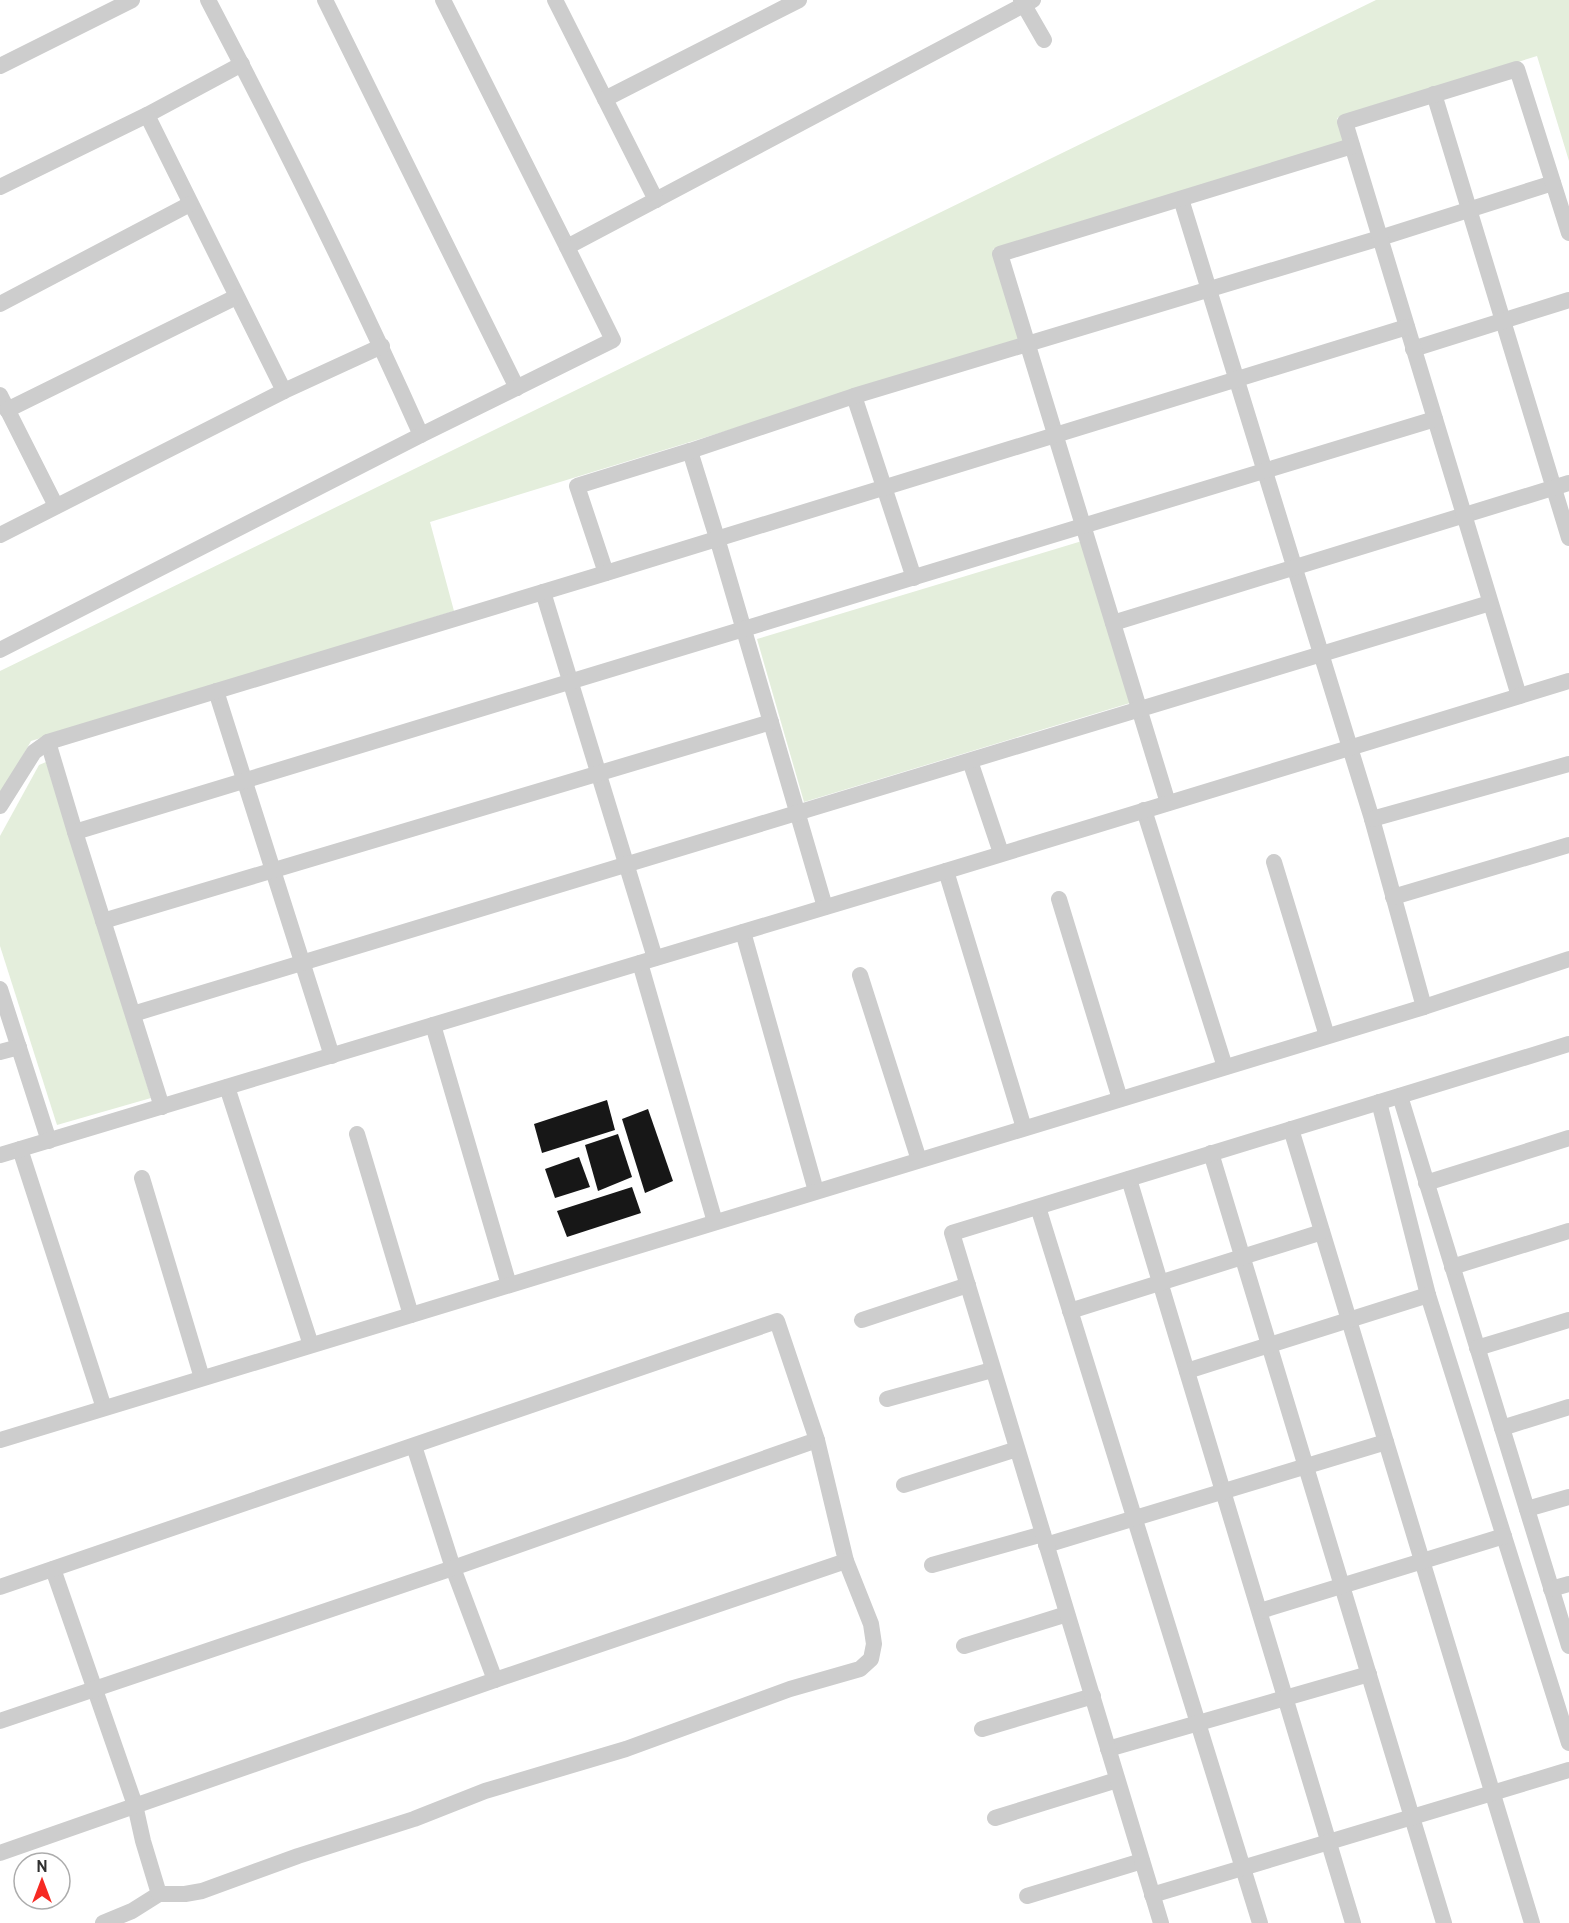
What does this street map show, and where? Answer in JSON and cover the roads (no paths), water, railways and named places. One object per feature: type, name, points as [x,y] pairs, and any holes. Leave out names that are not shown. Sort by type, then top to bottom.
[{"type":"street","points":[[0,66],[132,0]]},
{"type":"street","points":[[208,0],[382,346],[421,435]]},
{"type":"street","points":[[325,0],[517,388]]},
{"type":"street","points":[[2,644],[613,340],[442,0]]},
{"type":"street","points":[[555,0],[656,200]]},
{"type":"street","points":[[605,99],[799,0]]},
{"type":"street","points":[[567,247],[1026,2],[1044,40]]},
{"type":"street","points":[[0,187],[147,115],[242,64]]},
{"type":"street","points":[[1519,696],[1345,122],[1517,69],[1569,233]]},
{"type":"street","points":[[1434,94],[1502,320],[1561,485],[1569,538]]},
{"type":"street","points":[[147,115],[284,391]]},
{"type":"street","points":[[1168,803],[1000,254],[1352,147]]},
{"type":"street","points":[[606,573],[577,486],[690,452],[854,396],[1380,238],[1553,183]]},
{"type":"street","points":[[1181,199],[1372,819],[1424,1007]]},
{"type":"street","points":[[0,304],[190,204]]},
{"type":"street","points":[[56,506],[4,402],[236,297]]},
{"type":"street","points":[[1413,349],[1569,300]]},
{"type":"street","points":[[0,806],[34,752],[48,742],[1407,327]]},
{"type":"street","points":[[0,535],[284,391],[382,346]]},
{"type":"street","points":[[854,396],[914,578]]},
{"type":"street","points":[[75,832],[1435,419]]},
{"type":"street","points":[[690,452],[825,907]]},
{"type":"street","points":[[1113,623],[1561,485]]},
{"type":"street","points":[[543,592],[627,865],[647,961],[715,1222]]},
{"type":"street","points":[[133,1014],[1490,603]]},
{"type":"street","points":[[0,1155],[1569,681]]},
{"type":"street","points":[[216,691],[332,1056]]},
{"type":"street","points":[[103,921],[771,722]]},
{"type":"street","points":[[48,742],[162,1107]]},
{"type":"street","points":[[970,761],[1001,853]]},
{"type":"street","points":[[1372,819],[1569,764]]},
{"type":"street","points":[[1144,810],[1225,1067]]},
{"type":"street","points":[[1393,897],[1569,845]]},
{"type":"street","points":[[1274,862],[1327,1036]]},
{"type":"street","points":[[946,871],[1024,1128]]},
{"type":"street","points":[[1059,899],[1120,1099]]},
{"type":"street","points":[[743,932],[816,1191]]},
{"type":"street","points":[[0,1440],[1424,1007],[1569,959]]},
{"type":"street","points":[[860,975],[919,1160]]},
{"type":"street","points":[[0,989],[49,1141]]},
{"type":"street","points":[[433,1025],[509,1285]]},
{"type":"street","points":[[1161,1923],[952,1233],[1569,1044]]},
{"type":"street","points":[[0,1052],[19,1047]]},
{"type":"street","points":[[227,1087],[311,1345]]},
{"type":"street","points":[[1400,1096],[1569,1646]]},
{"type":"street","points":[[1379,1102],[1428,1295],[1569,1743]]},
{"type":"street","points":[[1291,1129],[1532,1923]]},
{"type":"street","points":[[357,1134],[411,1315]]},
{"type":"street","points":[[1426,1183],[1569,1138]]},
{"type":"street","points":[[20,1149],[104,1408]]},
{"type":"street","points":[[1211,1153],[1444,1923]]},
{"type":"street","points":[[142,1178],[202,1378]]},
{"type":"street","points":[[1129,1179],[1353,1923]]},
{"type":"street","points":[[1038,1207],[1260,1923]]},
{"type":"street","points":[[1452,1267],[1569,1230]]},
{"type":"street","points":[[1070,1311],[1322,1232]]},
{"type":"street","points":[[862,1320],[968,1285]]},
{"type":"street","points":[[1187,1371],[1428,1295]]},
{"type":"street","points":[[1477,1348],[1569,1320]]},
{"type":"street","points":[[0,1587],[777,1321],[817,1440],[846,1561],[871,1624],[874,1644],[871,1659],[860,1670],[790,1689],[626,1749],[485,1791],[414,1819],[298,1856],[202,1891],[185,1894],[159,1894],[132,1911],[102,1923]]},
{"type":"street","points":[[887,1399],[992,1370]]},
{"type":"street","points":[[1502,1428],[1569,1407]]},
{"type":"street","points":[[0,1721],[453,1568],[817,1440]]},
{"type":"street","points":[[932,1565],[1134,1518],[1386,1442]]},
{"type":"street","points":[[414,1446],[453,1568],[495,1680]]},
{"type":"street","points":[[904,1485],[1017,1449]]},
{"type":"street","points":[[1527,1509],[1569,1497]]},
{"type":"street","points":[[1260,1611],[1504,1536]]},
{"type":"street","points":[[0,1853],[495,1680],[846,1561]]},
{"type":"street","points":[[53,1569],[135,1805],[142,1842],[159,1894]]},
{"type":"street","points":[[1551,1589],[1569,1584]]},
{"type":"street","points":[[964,1646],[1067,1614]]},
{"type":"street","points":[[1108,1749],[1369,1674]]},
{"type":"street","points":[[982,1729],[1093,1696]]},
{"type":"street","points":[[1152,1895],[1569,1770]]},
{"type":"street","points":[[995,1818],[1118,1780]]},
{"type":"street","points":[[1027,1896],[1142,1861]]}]
